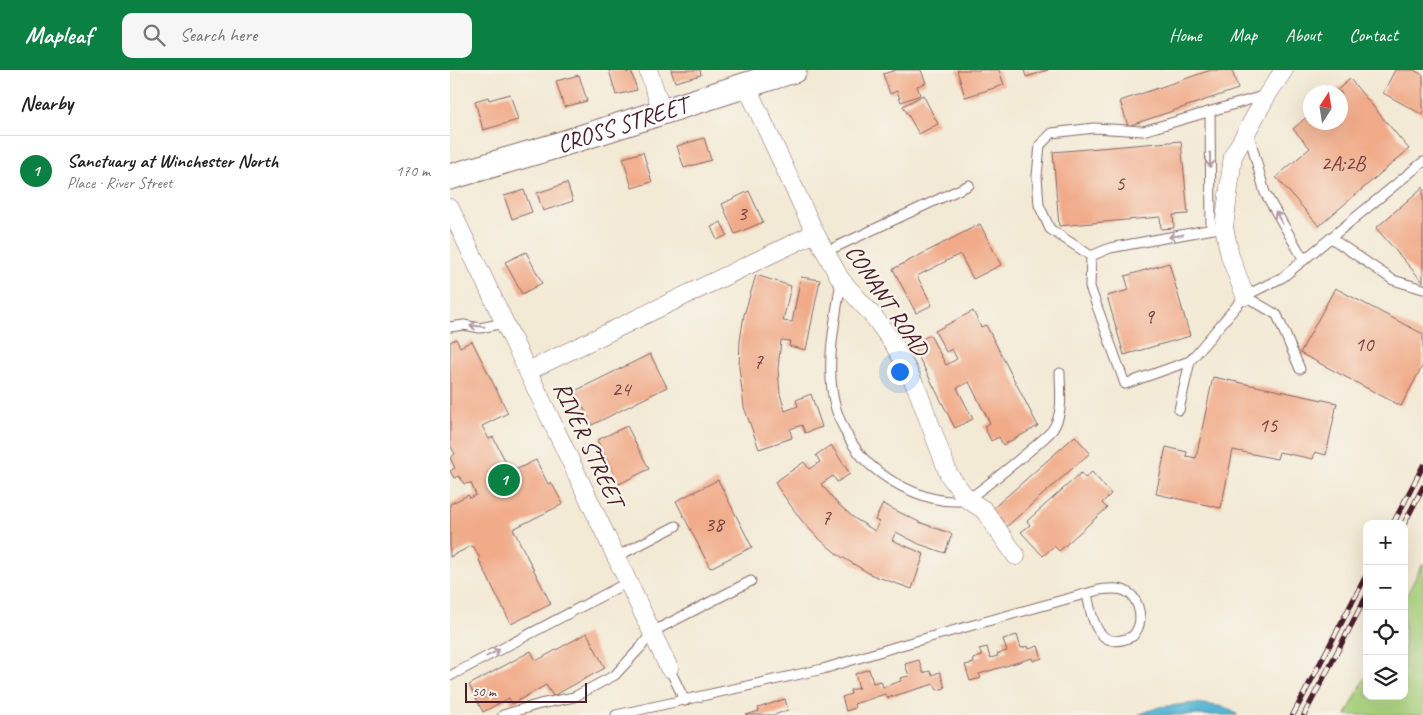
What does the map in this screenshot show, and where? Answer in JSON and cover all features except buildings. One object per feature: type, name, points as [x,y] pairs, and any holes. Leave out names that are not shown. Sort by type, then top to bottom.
[{"type":"street","points":[[648,70],[662,111]]},
{"type":"street","name":"CROSS STREET","points":[[450,178],[535,153],[794,70]]},
{"type":"street","points":[[1245,296],[1218,228],[1234,156],[1267,95],[1284,70]]},
{"type":"street","name":"CONANT ROAD","points":[[746,85],[825,252],[841,280],[875,318],[895,346],[917,389],[950,475],[968,499],[984,510],[1016,556]]},
{"type":"street","name":"RIVER STREET","points":[[450,208],[669,668]]},
{"type":"street","points":[[528,371],[815,233]]},
{"type":"lane","points":[[1091,256],[1050,229],[1039,205],[1037,176],[1040,144],[1052,133],[1094,128],[1143,131],[1267,95]]},
{"type":"lane","points":[[1091,256],[1110,248],[1218,228],[1210,112]]},
{"type":"lane","points":[[1248,131],[1265,193],[1304,260]]},
{"type":"lane","points":[[1179,410],[1190,361],[1245,296],[1283,277],[1423,162]]},
{"type":"lane","points":[[825,252],[969,185]]},
{"type":"lane","points":[[1331,238],[1394,280],[1423,289]]},
{"type":"lane","points":[[1091,256],[1090,287],[1125,384],[1190,361]]},
{"type":"lane","points":[[841,280],[833,338],[831,379],[836,409],[849,438],[869,464],[893,481],[918,494],[943,501],[968,499],[1010,466],[1053,429],[1061,410],[1060,373]]},
{"type":"lane","points":[[1245,296],[1277,315],[1300,369]]},
{"type":"lane","points":[[450,327],[464,325],[480,328],[504,322]]},
{"type":"lane","points":[[616,557],[676,526]]},
{"type":"lane","points":[[503,715],[540,704],[574,697],[614,675],[641,647],[652,632],[751,581]]},
{"type":"lane","points":[[450,676],[628,582]]},
{"type":"lane","points":[[616,715],[823,669],[898,646],[1087,594],[1109,589],[1127,592],[1138,606],[1139,625],[1133,636],[1118,641],[1109,640],[1101,635],[1092,619],[1087,594]]},
{"type":"lane","name":"RIVER STREET","points":[[669,668],[685,701]]},
{"type":"green space","points":[[1423,563],[1423,715],[1346,715],[1363,682],[1363,700],[1408,700],[1408,592]]},
{"type":"water","points":[[1196,703],[1225,707],[1238,715],[1138,715],[1159,707]]},
{"type":"railway","points":[[1395,520],[1423,466]]},
{"type":"railway","points":[[1406,520],[1423,487]]},
{"type":"railway","points":[[1293,715],[1363,582]]},
{"type":"railway","points":[[1304,715],[1363,603]]},
{"type":"place","name":"Sanctuary at Winchester North","points":[[504,480]]}]
